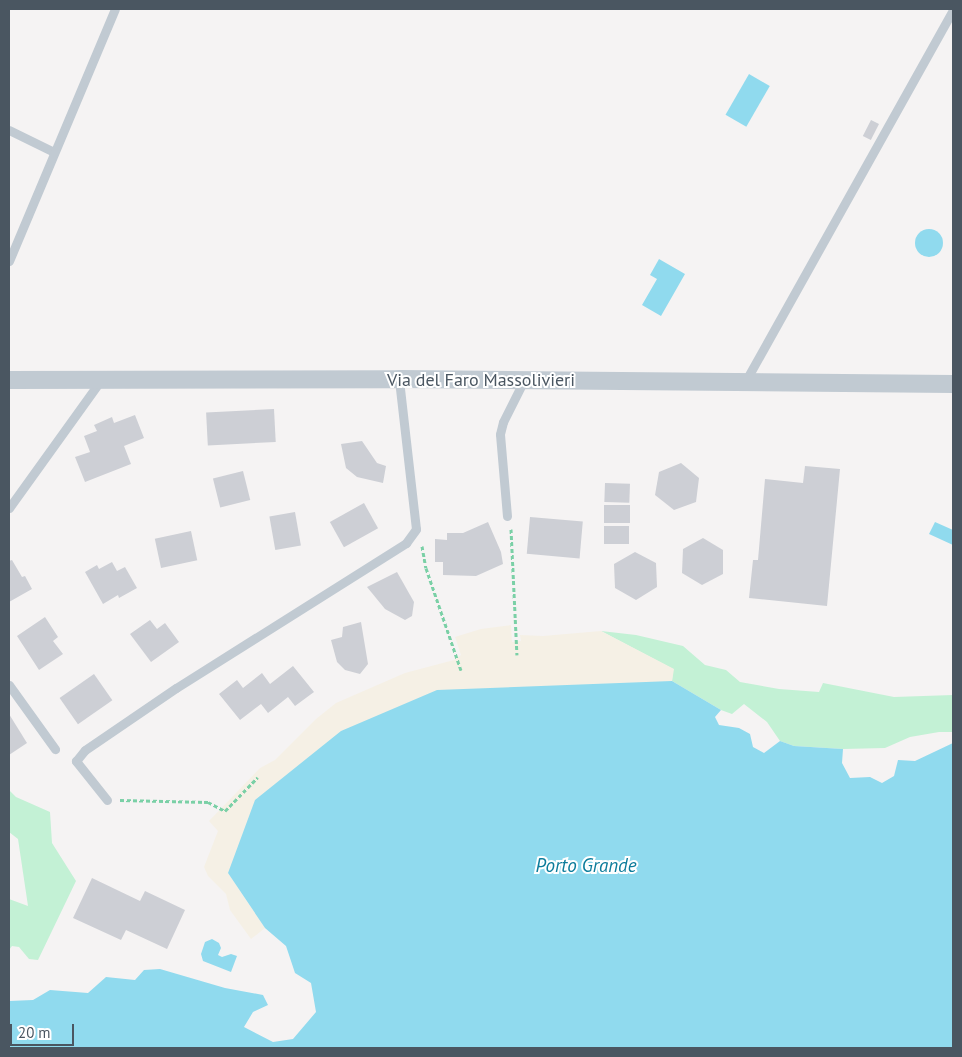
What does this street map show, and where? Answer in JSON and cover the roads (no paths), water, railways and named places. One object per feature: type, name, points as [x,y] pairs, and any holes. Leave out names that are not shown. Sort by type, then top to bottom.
[{"type":"street","name":"Via del Faro Massolivieri","points":[[9,380],[399,379],[953,384]]},
{"type":"lane","points":[[9,261],[114,9]]},
{"type":"lane","points":[[745,382],[953,10]]},
{"type":"lane","points":[[9,130],[54,152]]},
{"type":"lane","points":[[107,800],[76,761],[85,750],[176,688],[406,543],[416,529],[399,379]]},
{"type":"lane","points":[[9,508],[100,380]]},
{"type":"lane","points":[[507,516],[500,434],[503,422],[524,380]]},
{"type":"lane","points":[[9,685],[55,749]]},
{"type":"water","points":[[749,74],[770,86],[746,127],[726,115]]},
{"type":"water","points":[[929,229],[939,233],[943,243],[939,253],[929,257],[919,253],[915,243],[919,233]]},
{"type":"water","points":[[659,259],[685,274],[661,316],[642,305],[657,279],[650,275]]},
{"type":"water","points":[[935,522],[953,530],[953,545],[929,534]]},
{"type":"water","name":"Porto Grande","points":[[672,681],[721,710],[715,717],[719,725],[739,728],[750,734],[753,747],[764,753],[780,741],[794,746],[843,749],[842,763],[850,778],[870,777],[882,783],[894,776],[898,760],[915,761],[953,743],[953,1048],[9,1048],[9,1001],[33,1000],[50,990],[88,993],[106,977],[135,980],[144,970],[160,969],[225,988],[263,995],[268,1005],[253,1012],[244,1027],[273,1042],[293,1039],[316,1012],[311,983],[295,973],[286,946],[265,928],[228,873],[255,800],[341,731],[437,690]]},
{"type":"water","points":[[212,939],[219,943],[221,948],[218,955],[222,957],[231,954],[237,956],[231,972],[203,961],[201,954],[205,942]]}]
